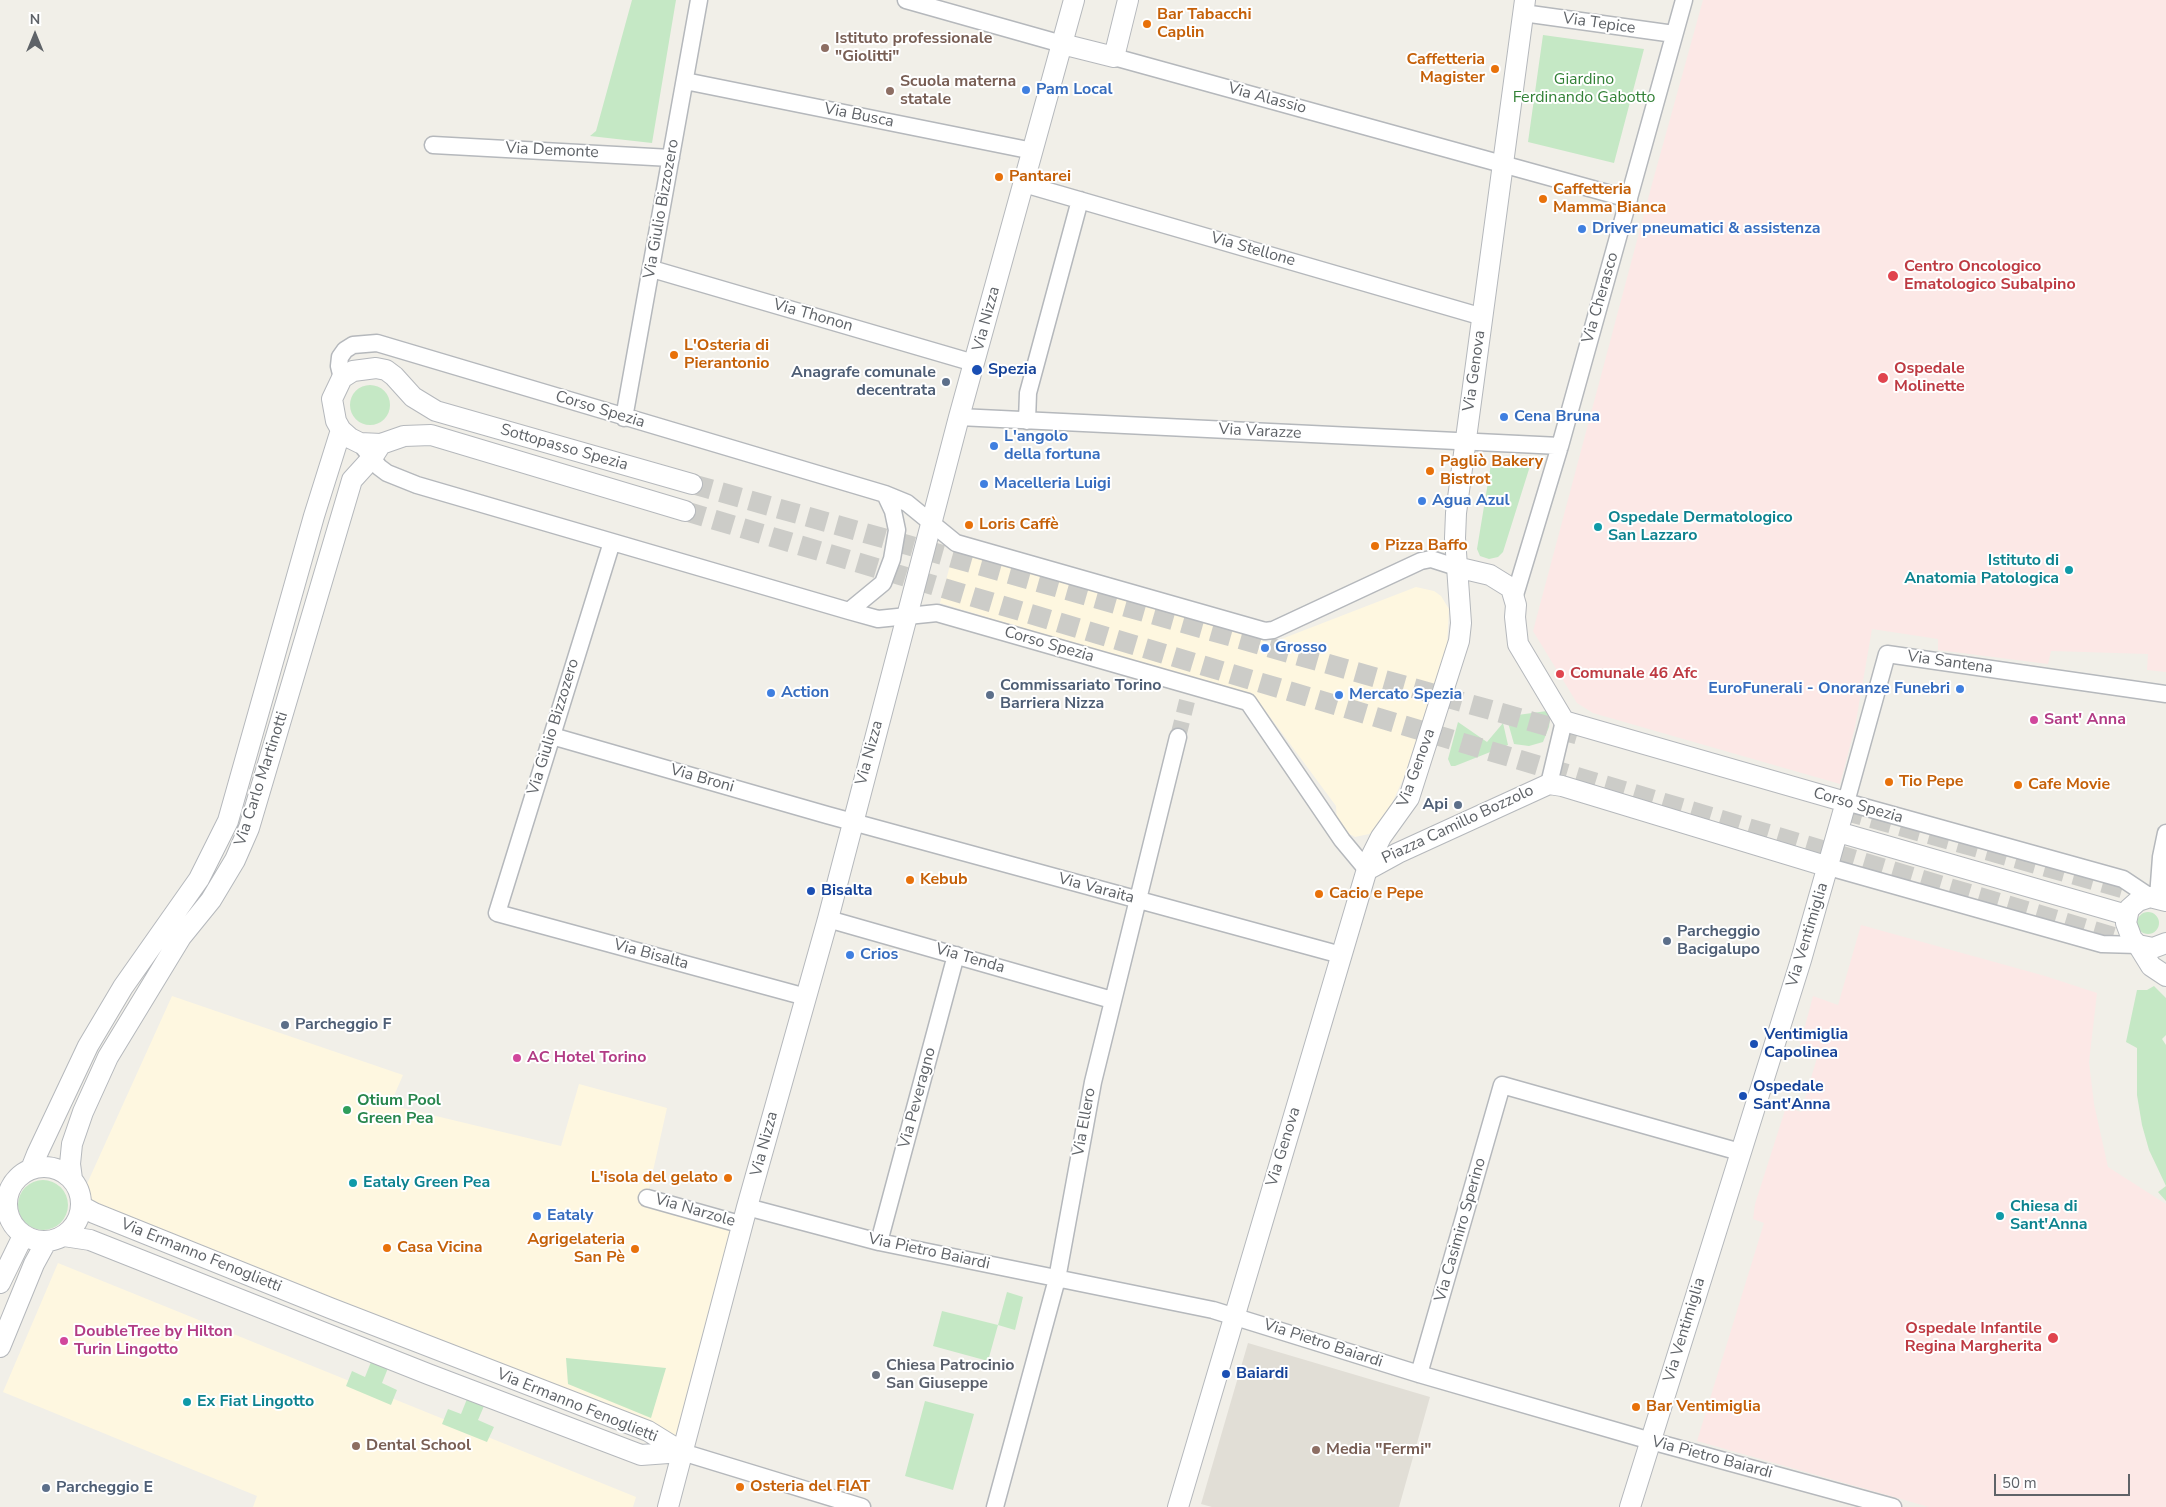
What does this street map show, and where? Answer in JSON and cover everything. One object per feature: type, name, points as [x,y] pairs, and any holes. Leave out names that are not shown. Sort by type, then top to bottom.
[{"type":"street","name":"Via Giulio Bizzozero","points":[[624,418],[699,0]]},
{"type":"street","name":"Via Alassio","points":[[906,0],[1628,199]]},
{"type":"street","name":"Via Nizza","points":[[668,1507],[745,1216],[828,919],[974,364],[1074,0]]},
{"type":"street","points":[[1114,57],[1128,0]]},
{"type":"street","name":"Via Cherasco","points":[[1515,595],[1560,446],[1684,0]]},
{"type":"street","name":"Via Tepice","points":[[1524,7],[1674,34]]},
{"type":"street","name":"Via Genova","points":[[1178,1507],[1367,870],[1375,847],[1410,798],[1456,649],[1461,623],[1456,567],[1456,513],[1524,7]]},
{"type":"street","name":"Via Busca","points":[[685,81],[1033,151]]},
{"type":"street","name":"Via Demonte","points":[[433,144],[671,158]]},
{"type":"street","name":"Via Stellone","points":[[1024,184],[1482,317]]},
{"type":"street","points":[[1027,421],[1028,393],[1080,200]]},
{"type":"street","name":"Via Thonon","points":[[652,269],[974,364]]},
{"type":"street","name":"Corso Spezia","points":[[1248,702],[1189,693],[938,613],[878,619],[417,485],[387,473],[371,448],[350,438],[341,430],[336,421],[332,399],[342,378],[339,366],[340,357],[345,350],[353,345],[377,343],[624,418],[885,494],[907,503],[932,521],[956,543],[1265,631],[1273,630],[1421,561],[1432,559],[1456,567]]},
{"type":"street","name":"Sottopasso Spezia","points":[[342,378],[353,371],[366,368],[386,370],[413,397],[436,411],[692,484]]},
{"type":"street","name":"Via Varazze","points":[[960,417],[1560,446]]},
{"type":"street","name":"Via Carlo Martinotti","points":[[32,1169],[37,1154],[88,1046],[123,987],[199,879],[228,821],[316,510],[341,430]]},
{"type":"street","name":"Sottopasso Spezia","points":[[371,448],[404,436],[431,435],[685,511]]},
{"type":"street","name":"Via Carlo Martinotti","points":[[72,1179],[70,1164],[72,1144],[83,1112],[108,1057],[181,937],[211,900],[235,860],[249,828],[348,489],[371,448]]},
{"type":"street","points":[[849,611],[883,583],[892,559],[897,530],[893,511],[885,494]]},
{"type":"street","name":"Via Giulio Bizzozero","points":[[496,913],[612,542]]},
{"type":"street","points":[[1456,567],[1498,578],[1515,595],[1518,644],[1564,721]]},
{"type":"street","name":"Via Santena","points":[[1846,802],[1887,654],[2166,694]]},
{"type":"street","name":"Piazza Camillo Bozzolo","points":[[1248,702],[1342,840],[1367,870],[1376,863],[1548,784],[1564,721]]},
{"type":"street","name":"Corso Spezia","points":[[1564,721],[2122,879],[2158,898]]},
{"type":"street","name":"Via Broni","points":[[552,736],[852,822]]},
{"type":"street","name":"Via Ellero","points":[[995,1507],[1057,1279],[1092,1082],[1178,737]]},
{"type":"street","points":[[1548,784],[1562,786],[1829,867],[2102,944],[2138,945],[2153,948],[2166,943]]},
{"type":"street","name":"Via Ventimiglia","points":[[1630,1507],[1829,867],[1846,802]]},
{"type":"street","name":"Via Varaita","points":[[852,822],[1341,955]]},
{"type":"street","name":"Corso Spezia","points":[[1838,832],[2127,915]]},
{"type":"street","points":[[2166,833],[2161,857],[2158,898],[2138,900],[2127,915],[2127,931],[2151,966],[2166,976]]},
{"type":"street","name":"Via Bisalta","points":[[496,913],[806,997]]},
{"type":"street","name":"Via Tenda","points":[[828,919],[1112,1000]]},
{"type":"street","name":"Via Peveragno","points":[[880,1242],[956,955]]},
{"type":"street","name":"Via Casimiro Sperino","points":[[1419,1374],[1502,1085],[1740,1152]]},
{"type":"street","points":[[0,1347],[34,1264],[55,1239],[73,1228],[82,1206],[81,1197],[72,1179],[53,1168],[32,1169],[12,1184],[6,1202],[12,1224],[23,1236],[34,1240],[55,1239]]},
{"type":"street","name":"Via Narzole","points":[[647,1198],[745,1216]]},
{"type":"street","name":"Via Ermanno Fenoglietti","points":[[82,1206],[103,1217],[358,1319],[648,1431],[682,1452]]},
{"type":"street","name":"Via Pietro Baiardi","points":[[745,1216],[880,1242],[1234,1316],[1419,1374],[1651,1441],[1893,1507]]},
{"type":"street","points":[[0,1283],[23,1236]]},
{"type":"street","name":"Via Ermanno Fenoglietti","points":[[55,1239],[90,1240],[420,1371],[641,1455],[682,1452]]},
{"type":"street","points":[[682,1452],[836,1503],[862,1507]]},
{"type":"shaded area","name":"Ospedale Molinette","points":[[1703,0],[2166,0],[2166,672],[2147,670],[2148,654],[2051,651],[2048,664],[1938,650],[1938,639],[1872,629],[1855,727],[1840,784],[1593,713],[1577,703],[1533,631]]},
{"type":"shaded area","name":"Mercato Spezia","points":[[954,550],[1271,643],[1416,587],[1434,591],[1441,596],[1449,609],[1447,646],[1404,777],[1388,812],[1377,828],[1369,834],[1355,837],[1344,831],[1337,823],[1336,806],[1256,698],[940,603]]},
{"type":"shaded area","points":[[1861,925],[2045,976],[2097,993],[2089,1062],[2094,1104],[2108,1167],[2166,1204],[2166,1507],[1929,1507],[1697,1441],[1764,1223],[1753,1219],[1755,1204],[1786,1107],[1801,1112],[1819,1051],[1800,1045],[1813,996],[1838,1005]]},
{"type":"shaded area","points":[[172,996],[403,1075],[390,1105],[561,1146],[579,1084],[667,1108],[647,1198],[743,1225],[681,1439],[212,1260],[81,1197]]},
{"type":"shaded area","points":[[58,1263],[636,1497],[633,1507],[253,1507],[257,1496],[3,1392]]},
{"type":"shaded area","name":"Media \"Fermi\"","points":[[1248,1343],[1430,1397],[1399,1507],[1212,1507],[1201,1504]]},
{"type":"green space","points":[[632,0],[676,0],[652,143],[590,136],[596,131]]},
{"type":"green space","name":"Giardino Ferdinando Gabotto","points":[[1543,35],[1644,49],[1614,163],[1528,142]]},
{"type":"green space","points":[[370,385],[381,388],[387,394],[390,405],[387,416],[381,422],[370,425],[359,422],[353,416],[350,405],[353,394],[359,388]]},
{"type":"green space","points":[[1491,464],[1530,466],[1503,552],[1498,557],[1489,559],[1480,556],[1477,549]]},
{"type":"green space","points":[[1547,711],[1550,719],[1549,727],[1543,742],[1529,746],[1514,744],[1507,719],[1510,716]]},
{"type":"green space","points":[[1458,722],[1487,742],[1503,723],[1508,745],[1451,766],[1448,759]]},
{"type":"green space","points":[[2148,912],[2156,915],[2159,923],[2156,931],[2148,934],[2140,931],[2137,923],[2140,915]]},
{"type":"green space","points":[[2154,986],[2166,998],[2166,1035],[2162,1039],[2166,1045],[2166,1186],[2149,1150],[2142,1125],[2137,1095],[2137,1048],[2126,1042],[2137,990],[2147,990]]},
{"type":"green space","points":[[43,1180],[57,1184],[64,1191],[68,1205],[64,1219],[57,1226],[43,1230],[29,1226],[22,1219],[18,1205],[22,1191],[29,1184]]},
{"type":"green space","points":[[2166,1186],[2166,1201],[2158,1192]]},
{"type":"green space","points":[[1007,1292],[1023,1297],[1015,1330],[998,1325]]},
{"type":"green space","points":[[942,1311],[998,1325],[988,1361],[933,1346]]},
{"type":"green space","points":[[566,1358],[666,1368],[651,1418],[568,1384]]},
{"type":"green space","points":[[371,1362],[388,1368],[382,1383],[397,1390],[391,1405],[346,1386],[352,1371],[365,1377]]},
{"type":"green space","points":[[467,1399],[484,1406],[478,1420],[494,1427],[487,1442],[442,1424],[448,1409],[461,1414]]},
{"type":"green space","points":[[925,1401],[974,1414],[953,1490],[905,1476]]},
{"type":"tunnel","points":[[692,484],[1579,735]]},
{"type":"tunnel","points":[[685,511],[2137,944]]},
{"type":"tunnel","points":[[1178,737],[1187,701]]},
{"type":"tunnel","points":[[1843,810],[2147,895]]},
{"type":"place","name":"Bar Tabacchi Caplin","points":[[1147,24]]},
{"type":"place","name":"Istituto professionale \"Giolitti\"","points":[[825,48]]},
{"type":"place","name":"Caffetteria Magister","points":[[1495,69]]},
{"type":"place","name":"Pam Local","points":[[1026,90]]},
{"type":"place","name":"Scuola materna statale","points":[[890,91]]},
{"type":"place","name":"Pantarei","points":[[999,177]]},
{"type":"place","name":"Caffetteria Mamma Bianca","points":[[1543,199]]},
{"type":"place","name":"Driver pneumatici & assistenza","points":[[1582,229]]},
{"type":"place","name":"Centro Oncologico Ematologico Subalpino","points":[[1893,276]]},
{"type":"place","name":"L'Osteria di Pierantonio","points":[[674,355]]},
{"type":"place","name":"Spezia","points":[[977,370]]},
{"type":"place","name":"Ospedale Molinette","points":[[1883,378]]},
{"type":"place","name":"Anagrafe comunale decentrata","points":[[946,382]]},
{"type":"place","name":"Cena Bruna","points":[[1504,417]]},
{"type":"place","name":"L'angolo della fortuna","points":[[994,446]]},
{"type":"place","name":"Pagliò Bakery Bistrot","points":[[1430,471]]},
{"type":"place","name":"Macelleria Luigi","points":[[984,484]]},
{"type":"place","name":"Agua Azul","points":[[1422,501]]},
{"type":"place","name":"Loris Caffè","points":[[969,525]]},
{"type":"place","name":"Ospedale Dermatologico San Lazzaro","points":[[1598,527]]},
{"type":"place","name":"Pizza Baffo","points":[[1375,546]]},
{"type":"place","name":"Istituto di Anatomia Patologica","points":[[2069,570]]},
{"type":"place","name":"Grosso","points":[[1265,648]]},
{"type":"place","name":"Comunale 46 Afc","points":[[1560,674]]},
{"type":"place","name":"EuroFunerali - Onoranze Funebri","points":[[1960,689]]},
{"type":"place","name":"Action","points":[[771,693]]},
{"type":"place","name":"Commissariato Torino Barriera Nizza","points":[[990,695]]},
{"type":"place","name":"Mercato Spezia","points":[[1339,695]]},
{"type":"place","name":"Sant' Anna","points":[[2034,720]]},
{"type":"place","name":"Tio Pepe","points":[[1889,782]]},
{"type":"place","name":"Cafe Movie","points":[[2018,785]]},
{"type":"place","name":"Api","points":[[1458,805]]},
{"type":"place","name":"Kebub","points":[[910,880]]},
{"type":"place","name":"Bisalta","points":[[811,891]]},
{"type":"place","name":"Cacio e Pepe","points":[[1319,894]]},
{"type":"place","name":"Parcheggio Bacigalupo","points":[[1667,941]]},
{"type":"place","name":"Crios","points":[[850,955]]},
{"type":"place","name":"Parcheggio F","points":[[285,1025]]},
{"type":"place","name":"Ventimiglia Capolinea","points":[[1754,1044]]},
{"type":"place","name":"AC Hotel Torino","points":[[517,1058]]},
{"type":"place","name":"Ospedale Sant'Anna","points":[[1743,1096]]},
{"type":"place","name":"Otium Pool Green Pea","points":[[347,1110]]},
{"type":"place","name":"L'isola del gelato","points":[[728,1178]]},
{"type":"place","name":"Eataly Green Pea","points":[[353,1183]]},
{"type":"place","name":"Eataly","points":[[537,1216]]},
{"type":"place","name":"Chiesa di Sant'Anna","points":[[2000,1216]]},
{"type":"place","name":"Casa Vicina","points":[[387,1248]]},
{"type":"place","name":"Agrigelateria San Pè","points":[[635,1249]]},
{"type":"place","name":"Ospedale Infantile Regina Margherita","points":[[2053,1338]]},
{"type":"place","name":"DoubleTree by Hilton Turin Lingotto","points":[[64,1341]]},
{"type":"place","name":"Baiardi","points":[[1226,1374]]},
{"type":"place","name":"Chiesa Patrocinio San Giuseppe","points":[[876,1375]]},
{"type":"place","name":"Ex Fiat Lingotto","points":[[187,1402]]},
{"type":"place","name":"Bar Ventimiglia","points":[[1636,1407]]},
{"type":"place","name":"Dental School","points":[[356,1446]]},
{"type":"place","name":"Media \"Fermi\"","points":[[1316,1450]]},
{"type":"place","name":"Osteria del FIAT","points":[[740,1487]]},
{"type":"place","name":"Parcheggio E","points":[[46,1488]]}]
